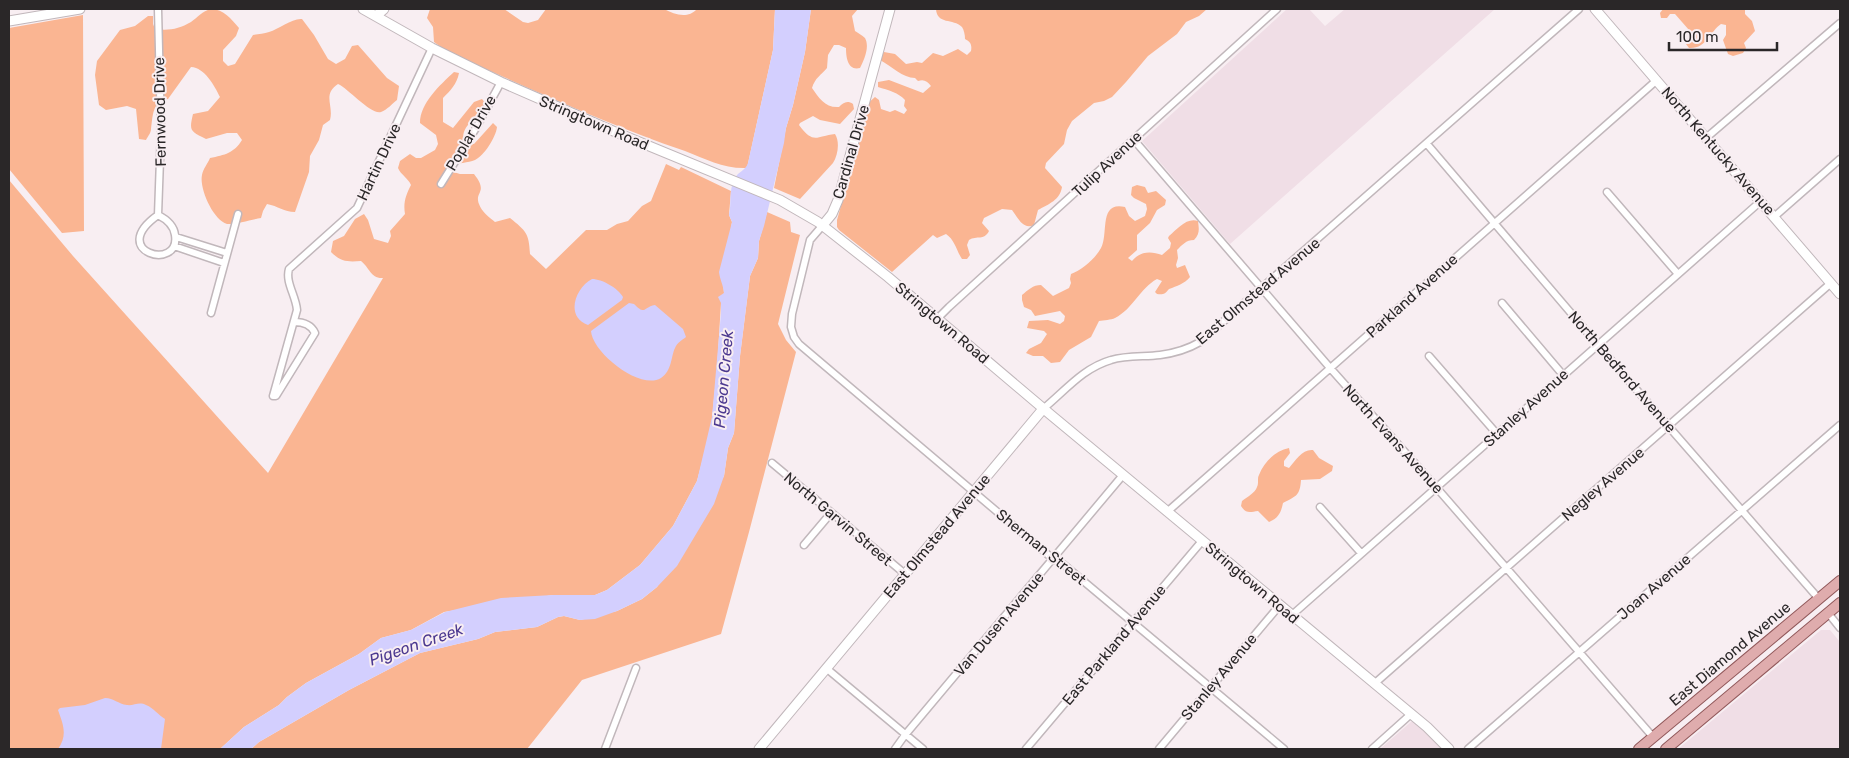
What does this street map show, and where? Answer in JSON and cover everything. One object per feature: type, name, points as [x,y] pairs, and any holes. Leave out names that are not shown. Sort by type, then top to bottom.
[{"type":"main road","points":[[9,21],[80,9]]},
{"type":"main road","name":"Stringtown Road","points":[[363,9],[432,48],[501,82],[772,197],[803,212],[823,225],[888,277],[1043,409],[1411,714],[1449,749]]},
{"type":"main road","points":[[376,16],[384,9]]},
{"type":"main road","name":"Cardinal Drive","points":[[823,225],[832,214],[838,200],[890,9]]},
{"type":"main road","name":"North Kentucky Avenue","points":[[1596,9],[1840,294]]},
{"type":"main road","name":"East Olmstead Avenue","points":[[759,749],[1043,409]]},
{"type":"main road","name":"East Diamond Avenue","points":[[1639,749],[1840,581]]},
{"type":"main road","points":[[1666,749],[1840,603]]},
{"type":"street","name":"Fernwood Drive","points":[[158,9],[161,132],[158,215]]},
{"type":"street","name":"Tulip Avenue","points":[[938,321],[949,307],[1277,9]]},
{"type":"street","name":"East Olmstead Avenue","points":[[1043,409],[1073,382],[1103,362],[1130,356],[1160,355],[1176,352],[1199,343],[1263,289],[1579,9]]},
{"type":"street","points":[[1706,138],[1840,23]]},
{"type":"street","name":"Hartin Drive","points":[[294,322],[303,322],[313,328],[315,333],[281,389],[276,396],[273,396],[297,310],[289,281],[289,269],[357,208],[432,48]]},
{"type":"street","name":"Parkland Avenue","points":[[1167,512],[1657,80]]},
{"type":"street","name":"Poplar Drive","points":[[442,184],[501,82]]},
{"type":"street","name":"North Evans Avenue","points":[[1134,140],[1653,738]]},
{"type":"street","name":"North Bedford Avenue","points":[[1427,144],[1819,599]]},
{"type":"street","points":[[1774,217],[1840,159]]},
{"type":"street","points":[[1608,192],[1678,274]]},
{"type":"street","name":"Stanley Avenue","points":[[1292,615],[1761,201]]},
{"type":"street","points":[[211,313],[238,214]]},
{"type":"street","points":[[158,215],[166,219],[174,230],[176,237],[174,246],[168,252],[159,255],[150,254],[144,250],[140,243],[140,234],[143,229],[158,215]]},
{"type":"street","name":"Cardinal Drive","points":[[799,344],[794,338],[791,327],[792,314],[810,240],[823,225]]},
{"type":"street","points":[[176,237],[227,253]]},
{"type":"street","points":[[174,246],[224,263]]},
{"type":"street","name":"Negley Avenue","points":[[1374,684],[1831,283]]},
{"type":"street","points":[[1502,303],[1563,374]]},
{"type":"street","name":"Sherman Street","points":[[799,344],[1053,559],[1063,564],[1284,749]]},
{"type":"street","points":[[1429,356],[1497,434]]},
{"type":"street","name":"Joan Avenue","points":[[1468,749],[1840,425]]},
{"type":"street","name":"North Garvin Street","points":[[772,463],[905,574]]},
{"type":"street","name":"Van Dusen Avenue","points":[[895,749],[1123,475]]},
{"type":"street","points":[[1320,507],[1361,553]]},
{"type":"street","points":[[804,545],[831,513]]},
{"type":"street","name":"East Parkland Avenue","points":[[1026,749],[1202,541]]},
{"type":"street","name":"Stanley Avenue","points":[[1159,749],[1279,606]]},
{"type":"street","points":[[1828,613],[1840,628]]},
{"type":"street","points":[[605,749],[636,668]]},
{"type":"street","points":[[826,668],[922,749]]},
{"type":"street","points":[[1372,749],[1411,714]]},
{"type":"shaded area","points":[[211,9],[216,9],[223,13],[239,28],[236,36],[223,50],[223,61],[228,66],[235,64],[253,35],[267,33],[294,20],[302,19],[328,59],[336,64],[345,59],[352,46],[358,45],[387,78],[399,86],[397,100],[381,112],[372,110],[338,84],[333,88],[329,96],[330,120],[323,125],[319,140],[310,156],[309,172],[295,212],[267,204],[261,218],[227,224],[212,210],[203,188],[203,171],[210,158],[229,153],[242,140],[237,133],[227,133],[206,139],[192,130],[193,114],[208,111],[220,97],[212,82],[201,70],[191,67],[168,99],[163,100],[156,106],[150,132],[146,140],[139,139],[136,109],[127,106],[106,110],[99,105],[95,75],[97,61],[120,30],[135,26],[148,16],[153,16],[155,29],[174,29],[191,22]]},
{"type":"shaded area","points":[[430,9],[504,9],[523,22],[528,23],[538,20],[546,9],[664,9],[686,15],[697,9],[775,9],[773,50],[747,168],[715,163],[626,129],[451,54],[434,42],[433,27],[427,18]]},
{"type":"shaded area","points":[[811,9],[858,9],[852,16],[855,31],[865,38],[867,49],[860,68],[853,68],[848,63],[846,48],[834,45],[828,55],[827,68],[813,85],[812,88],[826,104],[839,107],[849,102],[853,104],[854,109],[840,124],[820,120],[813,116],[800,123],[799,125],[804,131],[812,137],[816,138],[835,134],[838,145],[833,163],[800,199],[774,188],[786,128],[805,52]]},
{"type":"shaded area","points":[[936,9],[1207,9],[1199,16],[1186,22],[1177,34],[1148,56],[1112,97],[1094,103],[1072,121],[1067,130],[1064,144],[1046,163],[1045,168],[1062,187],[1061,191],[1053,201],[1038,210],[1034,225],[1024,225],[1012,210],[1002,209],[984,218],[982,223],[989,231],[983,237],[969,240],[967,245],[970,255],[967,259],[962,259],[949,236],[946,234],[937,238],[933,235],[892,272],[839,230],[837,220],[868,109],[867,104],[875,97],[879,100],[881,109],[890,112],[895,110],[904,114],[907,110],[904,106],[905,100],[900,95],[878,87],[878,82],[889,80],[923,93],[931,86],[925,81],[918,81],[897,71],[880,60],[880,55],[884,52],[895,54],[906,64],[922,63],[933,53],[943,56],[958,49],[967,55],[971,51],[971,44],[965,39],[962,27],[939,17]]},
{"type":"shaded area","points":[[1287,9],[1309,9],[1325,26],[1345,9],[1495,9],[1230,244],[1142,141]]},
{"type":"shaded area","points":[[1663,9],[1745,9],[1745,14],[1752,21],[1755,31],[1744,43],[1746,48],[1743,53],[1733,56],[1728,54],[1723,40],[1726,35],[1726,25],[1721,24],[1700,46],[1689,48],[1686,44],[1689,30],[1675,14],[1670,14],[1667,18],[1661,18],[1660,13]]},
{"type":"shaded area","points":[[83,15],[84,231],[62,233],[9,169],[9,28]]},
{"type":"shaded area","points":[[454,72],[459,73],[457,81],[443,98],[443,122],[453,128],[474,102],[482,99],[486,104],[464,131],[464,142],[474,144],[493,123],[497,127],[492,141],[482,155],[472,161],[450,165],[450,171],[460,174],[474,174],[481,188],[478,200],[482,209],[495,222],[510,218],[520,226],[526,233],[529,241],[530,254],[546,269],[586,230],[607,230],[617,224],[628,221],[642,206],[651,201],[666,164],[679,170],[681,167],[731,191],[729,215],[732,222],[723,281],[724,293],[721,303],[711,428],[697,481],[673,526],[640,565],[607,590],[595,595],[553,595],[444,612],[411,630],[381,638],[359,654],[306,683],[279,705],[244,727],[220,749],[9,749],[9,180],[73,256],[268,473],[383,278],[373,275],[361,261],[345,261],[338,258],[331,252],[333,241],[344,236],[355,219],[364,214],[374,239],[388,243],[391,236],[390,231],[405,214],[405,199],[411,185],[398,168],[400,161],[410,154],[416,158],[421,158],[435,150],[438,144],[436,135],[420,123],[421,116],[423,108],[432,95]]},
{"type":"shaded area","points":[[1137,185],[1145,187],[1148,193],[1156,191],[1166,200],[1165,205],[1157,210],[1150,223],[1137,235],[1137,250],[1128,258],[1132,261],[1139,255],[1146,253],[1162,255],[1170,248],[1169,236],[1186,222],[1198,221],[1199,231],[1196,238],[1184,243],[1177,250],[1177,268],[1185,265],[1190,277],[1183,283],[1161,294],[1155,292],[1162,281],[1157,279],[1121,314],[1113,319],[1099,321],[1091,337],[1069,350],[1060,362],[1051,363],[1043,356],[1033,356],[1026,353],[1029,349],[1041,343],[1047,334],[1044,331],[1027,328],[1029,321],[1048,320],[1060,324],[1064,321],[1065,316],[1060,311],[1035,316],[1031,310],[1024,307],[1022,295],[1038,285],[1041,285],[1053,296],[1069,288],[1071,274],[1088,264],[1101,248],[1106,220],[1111,209],[1117,206],[1125,207],[1129,216],[1135,221],[1145,216],[1146,204],[1131,195],[1132,187]]},
{"type":"shaded area","points":[[767,212],[790,222],[791,232],[800,235],[778,324],[786,340],[796,352],[721,634],[582,680],[527,749],[251,749],[259,742],[349,690],[420,653],[478,639],[495,632],[537,627],[558,617],[564,616],[580,620],[617,611],[642,599],[657,587],[724,476],[728,448],[734,433],[740,356],[750,276],[758,258],[759,241]]},
{"type":"shaded area","points":[[1289,448],[1290,453],[1284,461],[1284,466],[1289,468],[1302,453],[1313,450],[1319,458],[1333,466],[1332,471],[1320,479],[1301,480],[1300,489],[1296,495],[1283,503],[1279,514],[1269,522],[1258,511],[1248,512],[1245,510],[1241,506],[1242,501],[1256,489],[1258,476],[1267,462],[1275,454]]},
{"type":"shaded area","points":[[1821,630],[1830,630],[1840,642],[1840,749],[1678,749]]},
{"type":"shaded area","points":[[1412,721],[1441,744],[1445,749],[1380,749]]},
{"type":"water","name":"Pigeon Creek","points":[[775,9],[811,9],[805,52],[759,241],[758,258],[750,276],[740,356],[734,433],[728,448],[724,476],[714,504],[677,566],[657,587],[642,599],[617,611],[595,619],[580,620],[564,616],[558,617],[537,627],[495,632],[478,639],[420,653],[349,690],[259,742],[251,749],[220,749],[244,727],[279,705],[306,683],[359,654],[381,638],[411,630],[445,612],[501,598],[595,595],[607,590],[640,565],[673,526],[697,481],[712,417],[721,313],[721,303],[718,297],[724,293],[719,272],[732,222],[729,215],[731,192],[735,178],[748,163],[773,50]]},
{"type":"water","points":[[592,279],[609,285],[623,297],[622,300],[588,325],[577,316],[575,302],[581,289]]},
{"type":"water","points":[[629,303],[634,304],[641,310],[655,305],[683,329],[686,337],[676,346],[669,368],[661,378],[652,381],[630,374],[608,359],[593,340],[591,331]]},
{"type":"water","points":[[105,698],[127,705],[143,704],[165,719],[161,749],[58,749],[64,734],[58,710],[60,708],[85,705]]}]
